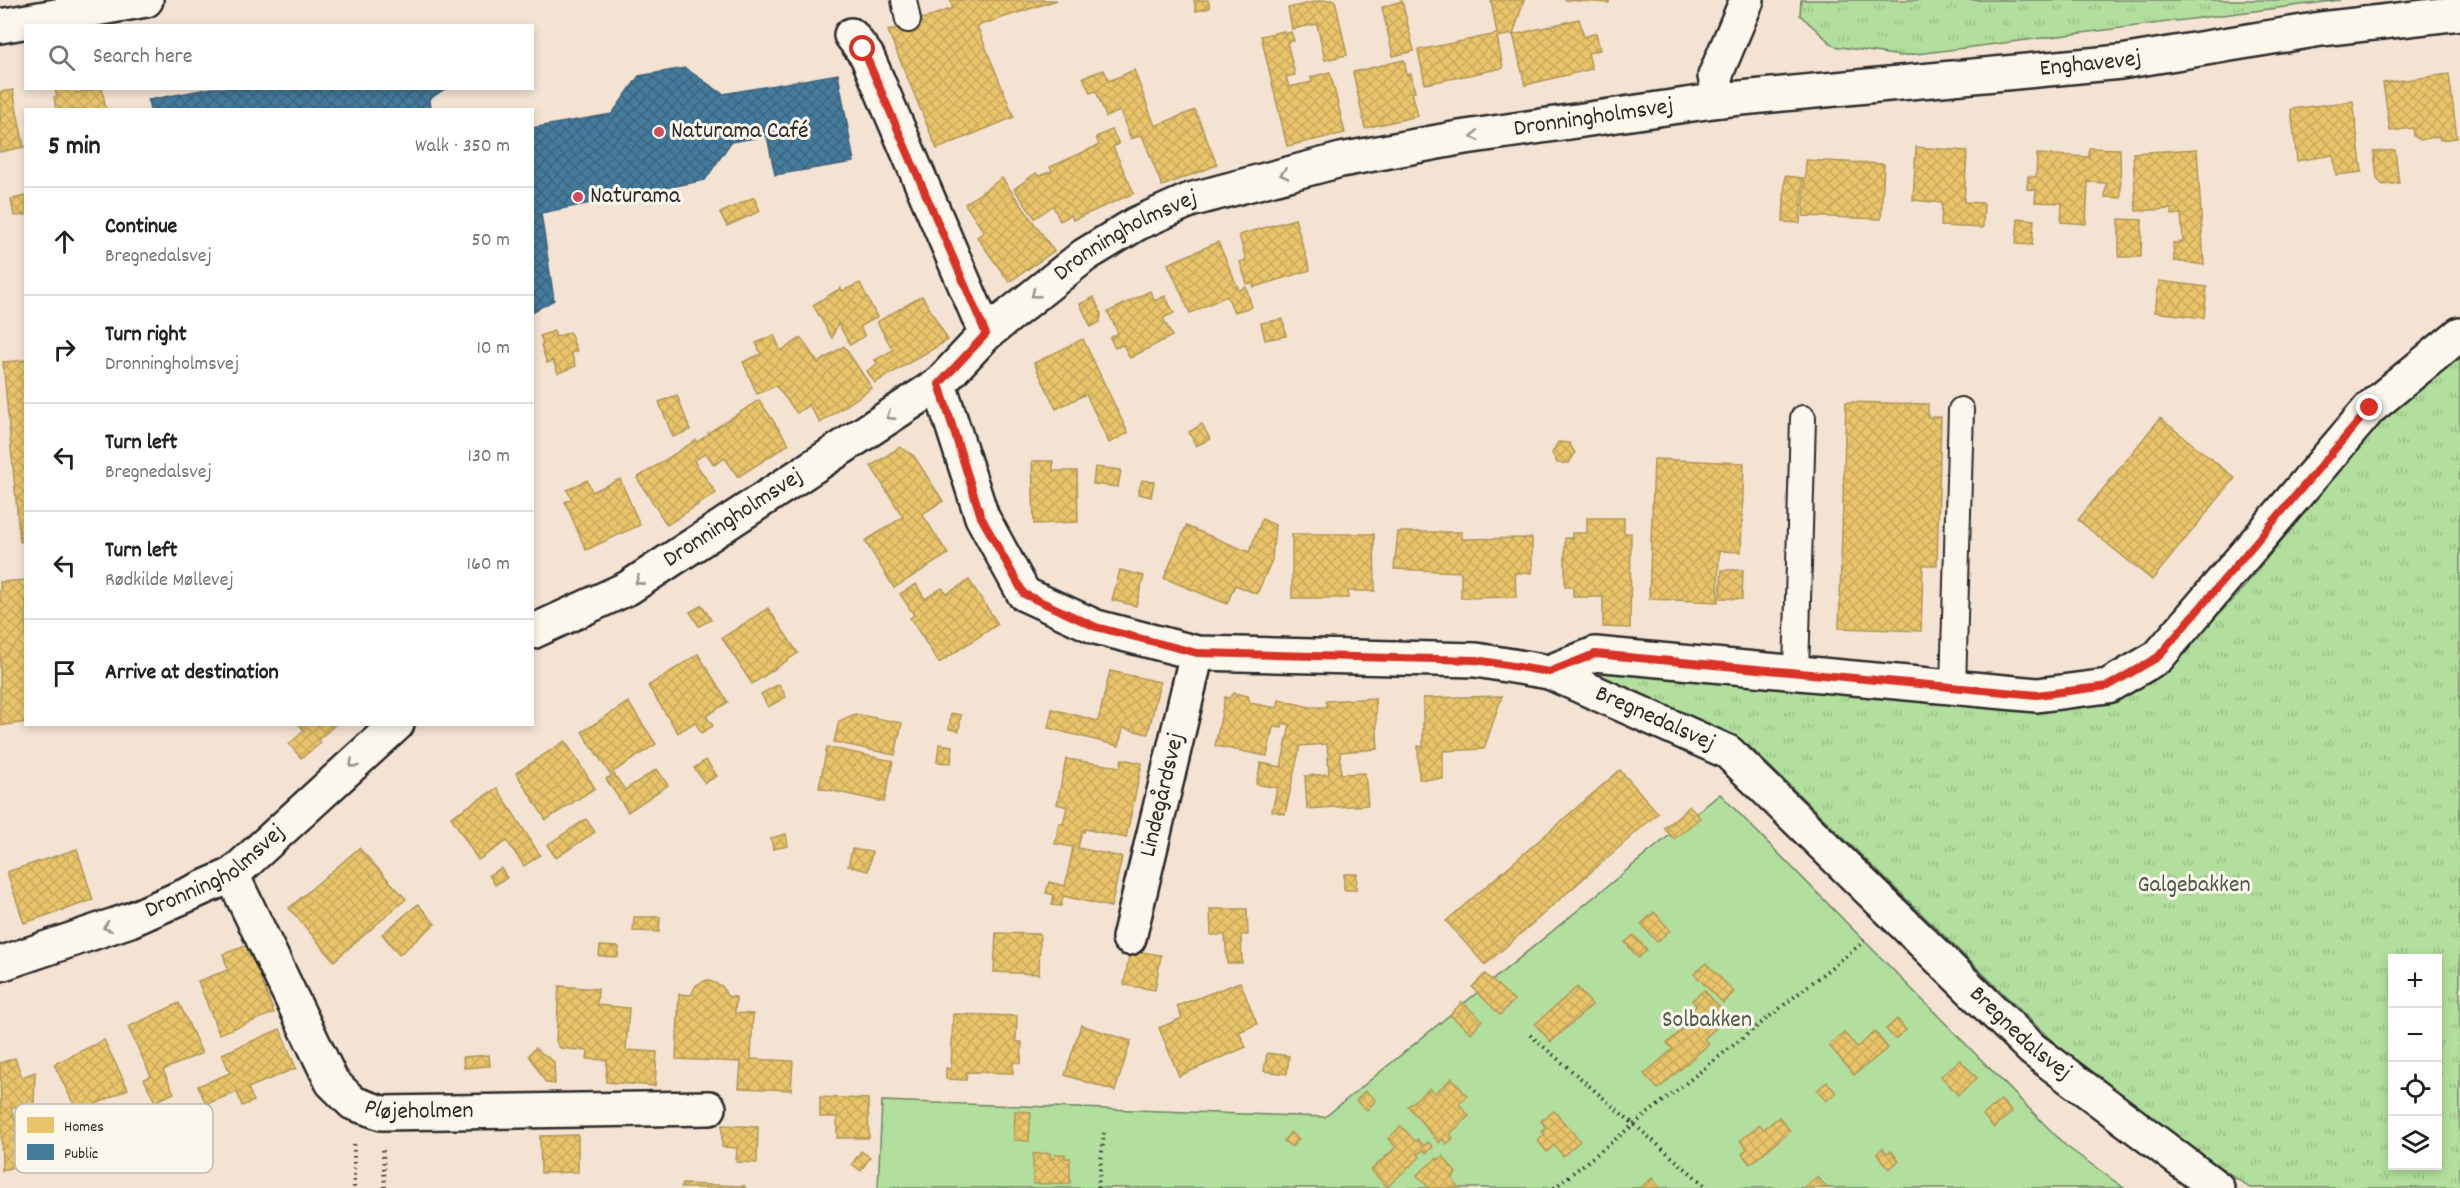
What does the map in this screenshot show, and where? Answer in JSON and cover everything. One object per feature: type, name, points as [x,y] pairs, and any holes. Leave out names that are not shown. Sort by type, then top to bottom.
[{"type":"street","points":[[0,26],[100,4],[146,0]]},
{"type":"street","points":[[1720,100],[1715,76],[1747,0]]},
{"type":"street","name":"Enghavevej","points":[[1720,100],[2121,62],[2321,29],[2460,13]]},
{"type":"street","points":[[851,35],[867,56],[986,334]]},
{"type":"street","name":"Dronningholmsvej","points":[[534,631],[628,588],[939,384],[986,334],[1085,255],[1136,224],[1190,201],[1341,160],[1459,138],[1720,100]]},
{"type":"street","points":[[1549,672],[1595,654],[2037,695],[2108,686],[2158,657],[2370,408],[2460,334]]},
{"type":"street","name":"Bregnedalsvej","points":[[939,384],[981,517],[1024,594],[1096,627],[1197,653],[1476,660],[1549,672],[1728,752],[2032,1049],[2217,1188]]},
{"type":"street","name":"Lindegårdsvej","points":[[1129,938],[1197,653]]},
{"type":"street","name":"Dronningholmsvej","points":[[0,964],[130,920],[232,875],[394,726]]},
{"type":"street","name":"Pløjeholmen","points":[[232,875],[332,1083],[353,1103],[382,1113],[709,1108]]},
{"type":"lane","points":[[1953,687],[1961,410]]},
{"type":"lane","points":[[1796,673],[1803,418]]},
{"type":"path","points":[[1554,1188],[1896,916]]},
{"type":"path","points":[[1530,1035],[1708,1188]]},
{"type":"path","points":[[1098,1188],[1104,1133]]},
{"type":"green space","points":[[1801,0],[2340,0],[1901,56],[1834,46],[1800,15]]},
{"type":"green space","name":"Galgebakken","points":[[2460,344],[2460,1188],[2250,1188],[2101,1083],[2047,1036],[1749,746],[1601,678],[1610,660],[2043,707],[2165,667],[2237,596],[2316,497],[2341,449]]},
{"type":"green space","name":"Solbakken","points":[[1720,794],[2066,1146],[2124,1188],[878,1188],[882,1101],[1325,1117]]},
{"type":"building: Homes","points":[[950,0],[1057,0],[977,26],[1014,117],[937,149],[888,31],[953,8]]},
{"type":"building: Homes","points":[[1194,0],[1208,0],[1210,8],[1196,11]]},
{"type":"building: Homes","points":[[1322,0],[1335,0],[1347,55],[1325,60],[1317,24],[1292,29],[1288,8]]},
{"type":"building: Homes","points":[[1491,0],[1524,0],[1513,35],[1497,37],[1503,68],[1425,84],[1418,50],[1497,34]]},
{"type":"building: Homes","points":[[1564,0],[1609,0],[1609,3]]},
{"type":"building: Homes","points":[[1402,1],[1414,51],[1393,56],[1382,7]]},
{"type":"building: Homes","points":[[1579,19],[1584,37],[1596,33],[1600,50],[1588,53],[1592,69],[1525,85],[1513,35]]},
{"type":"building: Homes","points":[[1284,31],[1285,34],[1291,32],[1294,41],[1287,42],[1295,75],[1286,77],[1289,87],[1312,82],[1311,77],[1330,72],[1345,133],[1287,146],[1261,36]]},
{"type":"building: Homes","points":[[1404,60],[1407,75],[1411,74],[1415,92],[1412,92],[1418,116],[1365,128],[1353,72]]},
{"type":"building: Homes","points":[[1104,70],[1109,81],[1134,70],[1155,126],[1195,110],[1217,165],[1162,186],[1142,135],[1131,139],[1120,111],[1106,117],[1096,91],[1090,93],[1083,77]]},
{"type":"building: Homes","points":[[2449,74],[2457,138],[2440,140],[2439,136],[2420,140],[2414,136],[2413,128],[2390,131],[2383,83]]},
{"type":"building: Homes","points":[[13,90],[24,147],[0,152],[0,92]]},
{"type":"building: Homes","points":[[55,90],[75,90],[76,93],[102,90],[106,108],[56,108],[54,97],[57,97]]},
{"type":"building: Homes","points":[[2353,101],[2362,172],[2336,175],[2333,155],[2297,161],[2291,109]]},
{"type":"building: Homes","points":[[1112,130],[1119,144],[1113,147],[1134,193],[1073,220],[1071,215],[1060,221],[1053,206],[1035,218],[1014,189],[1036,173],[1039,176],[1052,171],[1050,167],[1099,145],[1096,137]]},
{"type":"building: Homes","points":[[1916,147],[1967,151],[1964,202],[1984,203],[1983,228],[1941,226],[1942,203],[1913,200]]},
{"type":"building: Homes","points":[[2089,148],[2120,149],[2121,198],[2105,197],[2106,183],[2088,182],[2086,224],[2061,222],[2062,203],[2035,202],[2036,190],[2027,189],[2028,176],[2036,177],[2037,154],[2089,157]]},
{"type":"building: Homes","points":[[2197,149],[2204,265],[2174,261],[2173,243],[2183,242],[2181,214],[2172,215],[2172,209],[2136,211],[2133,153]]},
{"type":"building: Homes","points":[[2395,150],[2399,183],[2383,185],[2377,179],[2374,152]]},
{"type":"building: Homes","points":[[1806,160],[1884,164],[1881,219],[1803,216]]},
{"type":"building: Homes","points":[[1785,176],[1803,178],[1800,223],[1783,222]]},
{"type":"building: Homes","points":[[1002,178],[1054,251],[1009,282],[977,237],[984,232],[965,204]]},
{"type":"building: Homes","points":[[24,196],[24,215],[14,216],[11,199]]},
{"type":"building: Homes","points":[[754,197],[760,211],[727,226],[720,213]]},
{"type":"building: Homes","points":[[2018,218],[2034,220],[2032,245],[2016,244]]},
{"type":"building: Homes","points":[[1295,219],[1310,270],[1254,287],[1252,283],[1247,284],[1240,262],[1246,260],[1239,235]]},
{"type":"building: Homes","points":[[2119,219],[2142,220],[2141,257],[2119,257]]},
{"type":"building: Homes","points":[[1218,242],[1239,290],[1246,287],[1252,307],[1234,312],[1227,296],[1190,313],[1168,264]]},
{"type":"building: Homes","points":[[2159,281],[2207,287],[2204,318],[2155,312]]},
{"type":"building: Homes","points":[[860,283],[877,317],[860,327],[865,336],[850,345],[838,323],[832,338],[813,305],[841,288],[842,291]]},
{"type":"building: Homes","points":[[1150,291],[1155,301],[1165,296],[1174,313],[1163,318],[1172,336],[1130,358],[1123,345],[1115,348],[1110,338],[1118,333],[1108,312]]},
{"type":"building: Homes","points":[[922,296],[948,340],[875,383],[867,371],[877,364],[875,360],[893,350],[877,322]]},
{"type":"building: Homes","points":[[1094,297],[1101,314],[1100,322],[1091,327],[1080,304]]},
{"type":"building: Homes","points":[[1283,319],[1286,336],[1265,340],[1261,323]]},
{"type":"building: Homes","points":[[554,331],[556,337],[570,332],[577,351],[571,353],[576,366],[558,373],[553,361],[547,363],[540,336]]},
{"type":"building: Homes","points":[[774,335],[781,351],[801,338],[818,363],[844,346],[872,388],[820,423],[809,405],[797,413],[776,386],[757,394],[743,362],[761,354],[756,343]]},
{"type":"building: Homes","points":[[1083,339],[1128,433],[1109,443],[1086,394],[1056,409],[1034,363]]},
{"type":"building: Homes","points":[[24,360],[24,541],[20,542],[3,362]]},
{"type":"building: Homes","points":[[677,395],[690,430],[673,437],[659,402]]},
{"type":"building: Homes","points":[[759,400],[789,444],[738,477],[725,458],[714,465],[706,453],[694,461],[716,493],[667,525],[637,478],[696,440],[697,442]]},
{"type":"building: Homes","points":[[1846,402],[1928,404],[1928,417],[1941,417],[1937,565],[1923,565],[1921,631],[1839,628]]},
{"type":"building: Homes","points":[[2160,418],[2235,478],[2152,580],[2078,520]]},
{"type":"building: Homes","points":[[1202,424],[1210,439],[1196,446],[1189,432]]},
{"type":"building: Homes","points":[[1558,442],[1569,443],[1575,453],[1569,463],[1557,463],[1552,453]]},
{"type":"building: Homes","points":[[900,447],[914,456],[943,501],[922,514],[948,554],[894,588],[865,541],[903,517],[871,466]]},
{"type":"building: Homes","points":[[1654,459],[1744,463],[1741,552],[1719,551],[1718,602],[1649,599]]},
{"type":"building: Homes","points":[[1032,461],[1053,461],[1053,471],[1077,471],[1078,522],[1034,524]]},
{"type":"building: Homes","points":[[1095,467],[1121,470],[1118,487],[1093,484]]},
{"type":"building: Homes","points":[[620,479],[640,525],[586,550],[565,502],[572,499],[567,490],[587,480],[592,492]]},
{"type":"building: Homes","points":[[1142,480],[1154,482],[1151,497],[1138,494]]},
{"type":"building: Homes","points":[[1587,518],[1624,518],[1624,533],[1631,533],[1630,628],[1603,627],[1603,597],[1573,597],[1573,587],[1565,587],[1565,538],[1572,538],[1572,533],[1587,533]]},
{"type":"building: Homes","points":[[1262,519],[1275,525],[1272,560],[1257,594],[1235,585],[1227,604],[1164,578],[1186,526],[1249,552]]},
{"type":"building: Homes","points":[[1398,532],[1462,532],[1462,539],[1532,538],[1532,573],[1515,573],[1516,597],[1461,598],[1461,572],[1394,569]]},
{"type":"building: Homes","points":[[1292,534],[1374,534],[1375,591],[1348,591],[1348,598],[1292,598]]},
{"type":"building: Homes","points":[[1120,570],[1144,576],[1136,606],[1112,600]]},
{"type":"building: Homes","points":[[1722,570],[1743,570],[1742,599],[1720,598]]},
{"type":"building: Homes","points":[[24,580],[24,722],[0,726],[0,582]]},
{"type":"building: Homes","points":[[969,580],[998,624],[939,663],[910,618],[914,615],[900,594],[916,584],[925,599],[942,588],[947,594]]},
{"type":"building: Homes","points":[[702,605],[711,620],[699,626],[690,612]]},
{"type":"building: Homes","points":[[768,608],[798,653],[752,684],[722,638]]},
{"type":"building: Homes","points":[[698,654],[728,702],[706,716],[713,726],[701,733],[695,722],[678,733],[648,686]]},
{"type":"building: Homes","points":[[1110,671],[1160,682],[1148,734],[1123,728],[1119,746],[1048,728],[1052,709],[1098,721]]},
{"type":"building: Homes","points":[[779,684],[786,697],[768,707],[761,694]]},
{"type":"building: Homes","points":[[1234,693],[1248,696],[1250,703],[1277,708],[1279,700],[1310,707],[1327,707],[1326,701],[1375,698],[1378,749],[1340,752],[1341,774],[1365,773],[1368,805],[1307,809],[1305,776],[1329,774],[1327,744],[1300,746],[1285,814],[1272,811],[1277,788],[1256,784],[1261,763],[1281,767],[1290,725],[1283,723],[1282,728],[1273,727],[1267,756],[1215,746],[1225,697],[1229,698]]},
{"type":"building: Homes","points":[[1502,696],[1484,749],[1443,751],[1443,779],[1419,779],[1418,746],[1423,747],[1423,698]]},
{"type":"building: Homes","points":[[628,702],[656,744],[610,774],[582,732]]},
{"type":"building: Homes","points":[[951,713],[961,715],[959,731],[949,729]]},
{"type":"building: Homes","points":[[855,714],[902,723],[895,755],[834,742],[839,721]]},
{"type":"building: Homes","points":[[300,726],[334,726],[318,740],[321,743],[301,758],[289,744],[304,731]]},
{"type":"building: Homes","points":[[565,741],[595,788],[546,820],[516,773]]},
{"type":"building: Homes","points":[[939,744],[953,746],[951,763],[937,762]]},
{"type":"building: Homes","points":[[827,747],[893,761],[884,802],[819,788]]},
{"type":"building: Homes","points":[[1066,759],[1120,767],[1122,759],[1142,763],[1126,838],[1085,829],[1084,832],[1082,831],[1078,848],[1122,857],[1111,907],[1063,896],[1061,906],[1052,905],[1054,895],[1046,893],[1049,882],[1065,886],[1073,847],[1055,844],[1059,823],[1063,824],[1067,807],[1057,804]]},
{"type":"building: Homes","points":[[706,760],[717,776],[705,783],[694,768]]},
{"type":"building: Homes","points":[[657,769],[668,785],[628,812],[606,779],[614,774],[625,790]]},
{"type":"building: Homes","points":[[1620,770],[1658,813],[1485,965],[1446,921]]},
{"type":"building: Homes","points":[[497,788],[540,855],[524,866],[507,841],[478,860],[451,817]]},
{"type":"building: Homes","points":[[1690,806],[1700,818],[1674,839],[1664,828]]},
{"type":"building: Homes","points":[[586,819],[595,832],[556,858],[547,845]]},
{"type":"building: Homes","points":[[786,834],[788,846],[773,849],[771,838]]},
{"type":"building: Homes","points":[[359,848],[406,899],[334,961],[289,908]]},
{"type":"building: Homes","points":[[77,849],[93,900],[24,923],[7,872]]},
{"type":"building: Homes","points":[[852,849],[872,852],[868,871],[848,866]]},
{"type":"building: Homes","points":[[501,868],[507,878],[495,885],[489,875]]},
{"type":"building: Homes","points":[[1344,874],[1357,874],[1356,890],[1344,890]]},
{"type":"building: Homes","points":[[418,904],[435,924],[399,955],[382,934]]},
{"type":"building: Homes","points":[[1210,909],[1247,909],[1248,935],[1241,935],[1242,963],[1227,963],[1225,935],[1211,935]]},
{"type":"building: Homes","points":[[1654,912],[1670,930],[1657,942],[1641,924]]},
{"type":"building: Homes","points":[[634,917],[660,917],[659,932],[633,931]]},
{"type":"building: Homes","points":[[996,933],[1040,934],[1039,974],[994,972]]},
{"type":"building: Homes","points":[[1634,935],[1647,950],[1638,958],[1625,942]]},
{"type":"building: Homes","points":[[248,945],[274,1013],[219,1034],[198,981],[228,970],[223,954]]},
{"type":"building: Homes","points":[[600,946],[619,947],[618,957],[599,956]]},
{"type":"building: Homes","points":[[1130,950],[1161,955],[1155,990],[1124,985]]},
{"type":"building: Homes","points":[[1706,963],[1734,992],[1723,1003],[1694,974]]},
{"type":"building: Homes","points":[[1485,974],[1514,1000],[1500,1015],[1472,987]]},
{"type":"building: Homes","points":[[707,980],[722,986],[727,996],[736,997],[735,1013],[753,1014],[751,1059],[793,1061],[791,1090],[739,1088],[741,1062],[676,1059],[679,994],[691,995],[696,985]]},
{"type":"building: Homes","points":[[1240,982],[1257,1024],[1239,1032],[1246,1047],[1179,1076],[1159,1028],[1182,1018],[1177,1006]]},
{"type":"building: Homes","points":[[559,986],[598,989],[597,1005],[629,1008],[626,1050],[657,1052],[655,1086],[606,1082],[607,1060],[587,1059],[588,1051],[560,1048],[556,1041]]},
{"type":"building: Homes","points":[[1577,987],[1592,1005],[1551,1042],[1535,1024]]},
{"type":"building: Homes","points":[[1704,990],[1721,1009],[1710,1019],[1717,1027],[1704,1039],[1709,1044],[1658,1089],[1644,1074],[1673,1049],[1667,1043],[1682,1030],[1676,1024],[1697,1006],[1692,1000]]},
{"type":"building: Homes","points":[[1462,1002],[1482,1020],[1471,1033],[1450,1015]]},
{"type":"building: Homes","points":[[179,1003],[202,1053],[163,1070],[174,1093],[155,1102],[144,1079],[151,1076],[128,1027]]},
{"type":"building: Homes","points":[[953,1014],[1017,1016],[1016,1042],[1022,1042],[1021,1063],[1013,1062],[1013,1073],[967,1072],[966,1080],[946,1079],[946,1068],[951,1069]]},
{"type":"building: Homes","points":[[1897,1019],[1906,1030],[1895,1039],[1886,1029]]},
{"type":"building: Homes","points":[[1081,1025],[1131,1041],[1115,1091],[1065,1075]]},
{"type":"building: Homes","points":[[280,1029],[296,1068],[248,1088],[254,1101],[242,1106],[237,1092],[206,1104],[198,1086],[230,1073],[222,1054]]},
{"type":"building: Homes","points":[[1875,1032],[1888,1048],[1854,1075],[1829,1045],[1844,1033],[1857,1047]]},
{"type":"building: Homes","points":[[104,1040],[128,1089],[97,1104],[74,1104],[54,1064]]},
{"type":"building: Homes","points":[[535,1048],[554,1062],[555,1084],[546,1083],[529,1055]]},
{"type":"building: Homes","points":[[1267,1053],[1289,1056],[1287,1074],[1264,1071]]},
{"type":"building: Homes","points":[[489,1055],[490,1066],[464,1068],[463,1057]]},
{"type":"building: Homes","points":[[15,1058],[22,1077],[35,1072],[34,1104],[15,1104],[15,1107],[11,1108],[15,1120],[15,1166],[2,1171],[0,1063]]},
{"type":"building: Homes","points":[[1960,1060],[1977,1078],[1958,1095],[1941,1076]]},
{"type":"building: Homes","points":[[1452,1078],[1467,1096],[1459,1104],[1469,1116],[1450,1134],[1453,1138],[1447,1144],[1443,1139],[1439,1143],[1408,1106],[1430,1088],[1435,1093]]},
{"type":"building: Homes","points":[[1827,1082],[1836,1093],[1826,1101],[1817,1090]]},
{"type":"building: Homes","points":[[1365,1091],[1376,1100],[1367,1110],[1356,1101]]},
{"type":"building: Homes","points":[[820,1097],[868,1099],[869,1138],[837,1138],[837,1117],[820,1117]]},
{"type":"building: Homes","points":[[2001,1100],[2012,1112],[1994,1128],[1983,1115]]},
{"type":"building: Homes","points":[[1015,1111],[1031,1112],[1029,1141],[1014,1140]]},
{"type":"building: Homes","points":[[1554,1111],[1580,1141],[1563,1156],[1554,1145],[1547,1152],[1538,1141],[1545,1134],[1542,1132],[1546,1128],[1541,1121]]},
{"type":"building: Homes","points":[[1779,1117],[1790,1131],[1750,1164],[1742,1154],[1747,1149],[1740,1141],[1760,1125],[1764,1129]]},
{"type":"building: Homes","points":[[722,1125],[758,1127],[757,1163],[736,1162],[737,1148],[722,1147]]},
{"type":"building: Homes","points":[[1401,1126],[1415,1141],[1417,1139],[1424,1146],[1428,1142],[1433,1147],[1426,1153],[1423,1150],[1418,1154],[1420,1157],[1387,1187],[1371,1170],[1396,1147],[1388,1139]]},
{"type":"building: Homes","points":[[1290,1132],[1299,1139],[1292,1147],[1284,1141]]},
{"type":"building: Homes","points":[[578,1135],[578,1172],[541,1173],[540,1136]]},
{"type":"building: Homes","points":[[1883,1148],[1887,1153],[1891,1151],[1899,1161],[1889,1169],[1877,1153]]},
{"type":"building: Homes","points":[[861,1151],[870,1157],[861,1171],[852,1164]]},
{"type":"building: Homes","points":[[1050,1153],[1051,1159],[1055,1158],[1055,1154],[1065,1154],[1065,1158],[1070,1158],[1070,1183],[1033,1184],[1033,1154]]},
{"type":"building: Homes","points":[[1443,1156],[1456,1173],[1452,1179],[1459,1188],[1429,1188],[1417,1175],[1437,1158],[1438,1160]]},
{"type":"building: Homes","points":[[1818,1177],[1827,1188],[1803,1188]]},
{"type":"building: Homes","points":[[1652,1178],[1660,1188],[1640,1188]]},
{"type":"building: Homes","points":[[682,1184],[745,1186],[745,1188],[681,1188]]},
{"type":"building: Public","name":"Naturama","points":[[685,68],[723,94],[838,74],[854,162],[775,175],[767,136],[731,142],[705,180],[541,213],[554,300],[534,311],[534,128],[612,114],[639,76]]},
{"type":"building: Public","points":[[201,90],[443,90],[430,99],[431,108],[150,108],[148,100]]},
{"type":"place","name":"Naturama Café","points":[[659,132]]},
{"type":"place","name":"Naturama","points":[[578,197]]},
{"type":"route","points":[[863,49],[986,334],[939,384],[981,517],[1024,594],[1096,627],[1197,653],[1476,660],[1549,672],[1595,654],[2037,695],[2108,686],[2158,657],[2370,408]]}]
